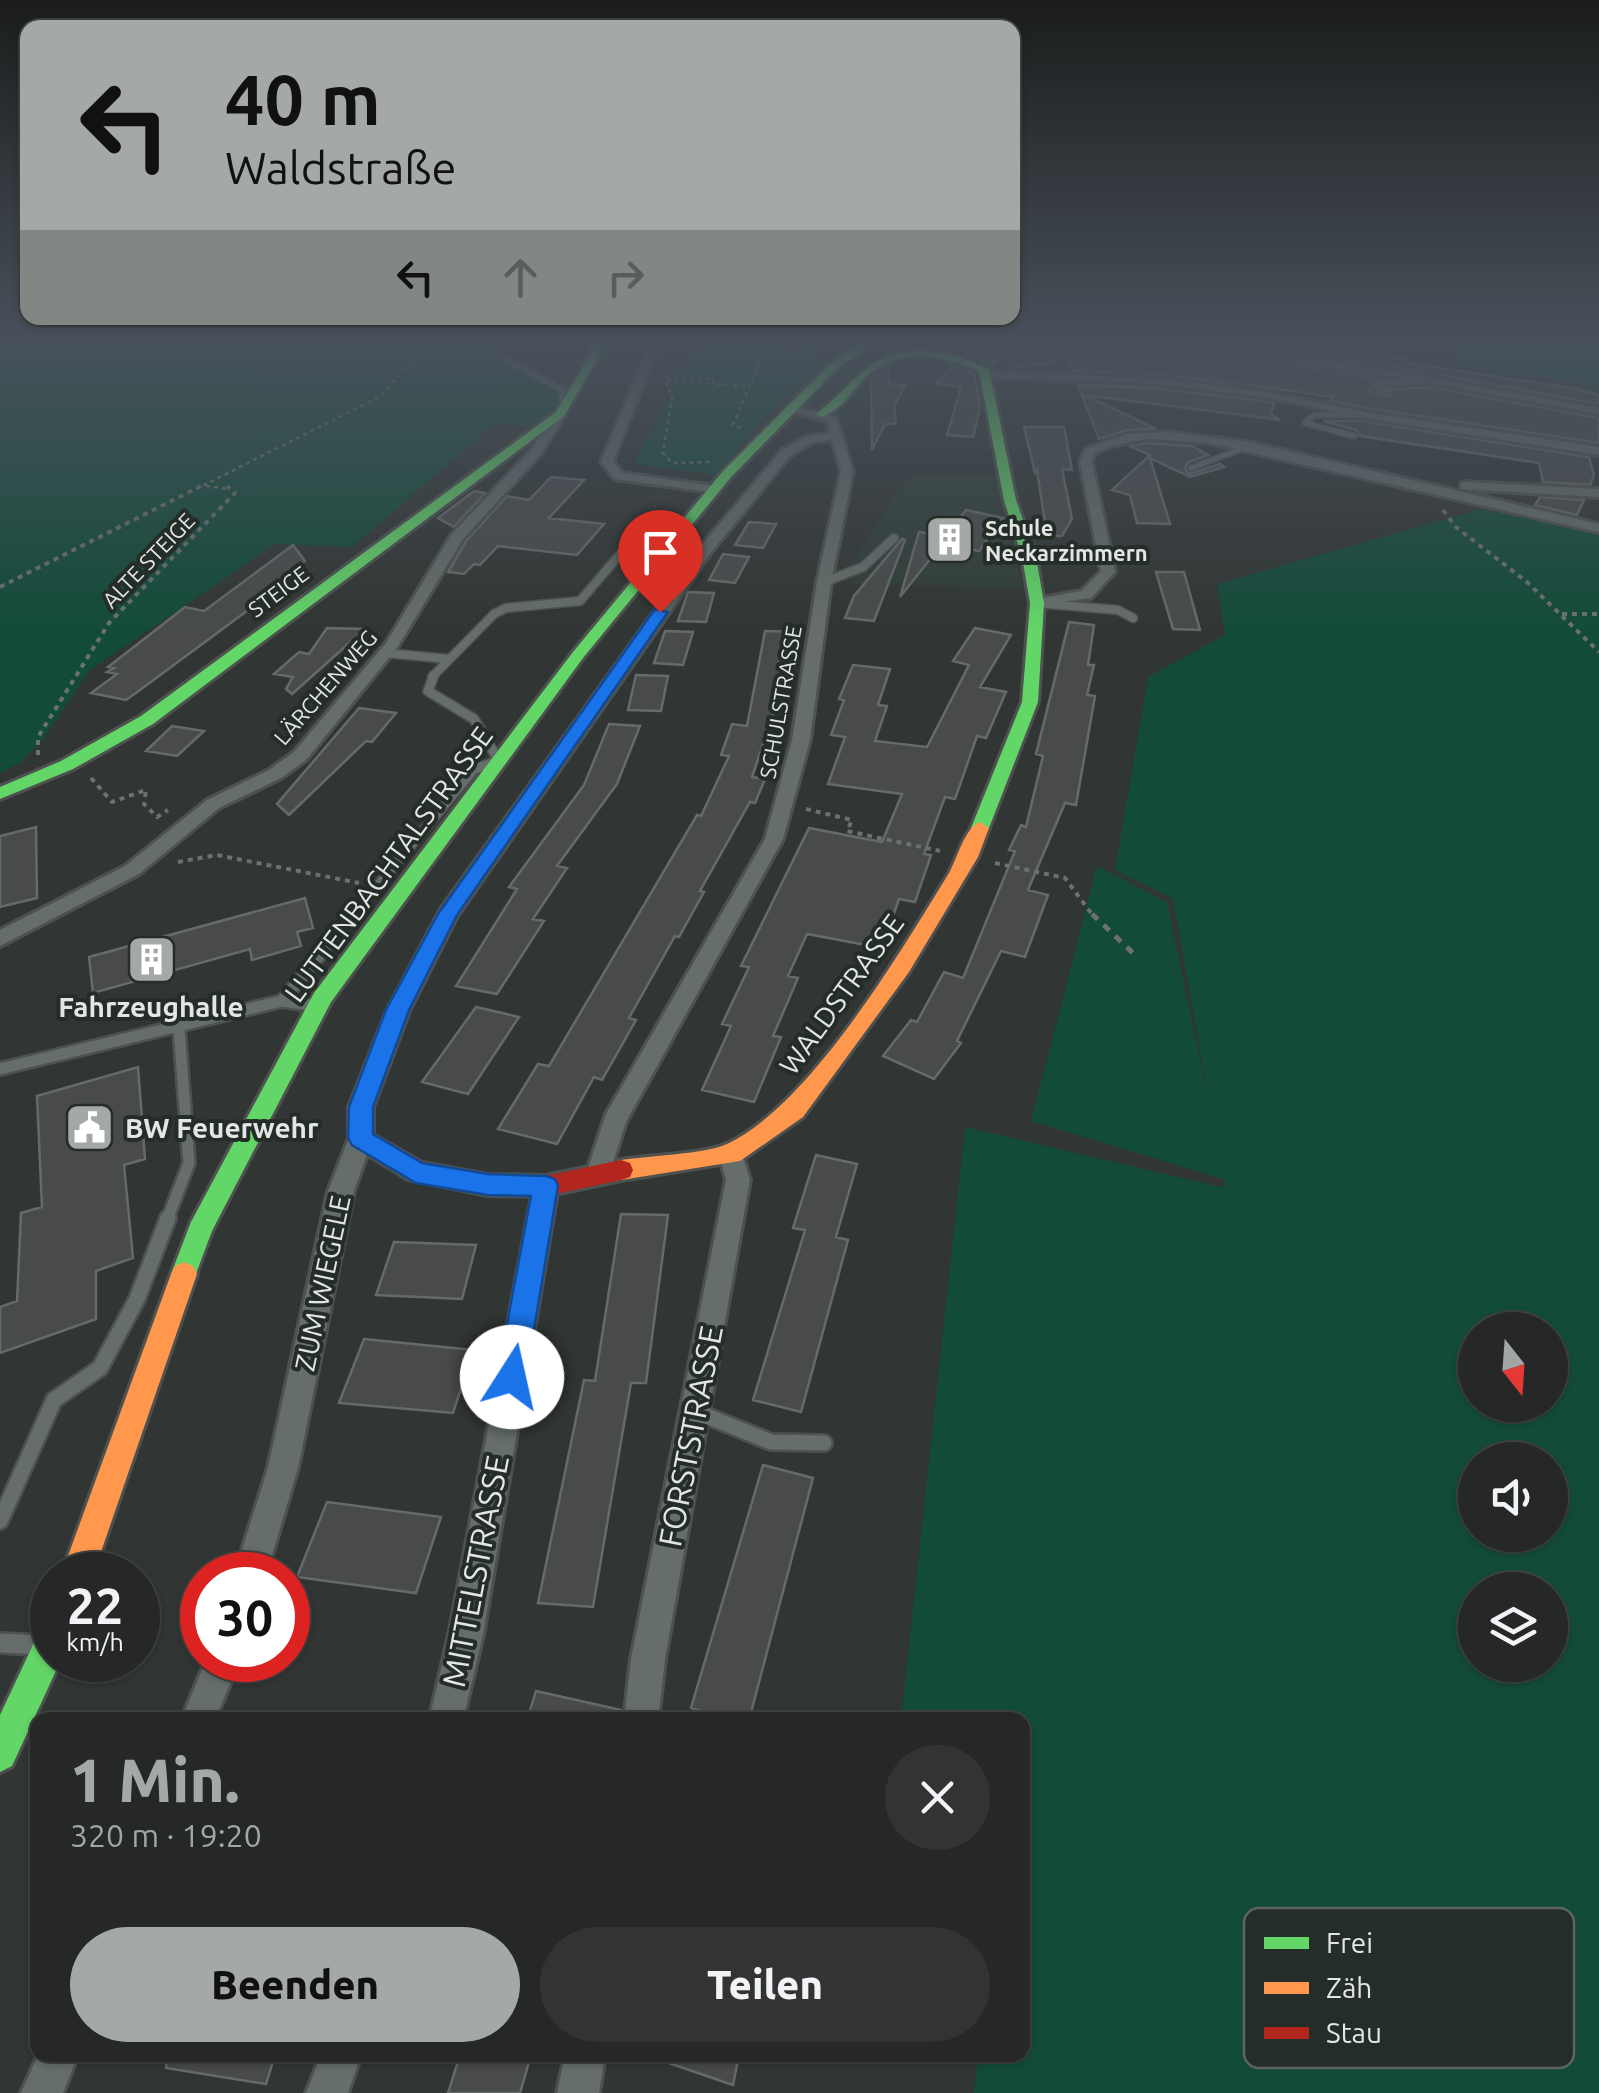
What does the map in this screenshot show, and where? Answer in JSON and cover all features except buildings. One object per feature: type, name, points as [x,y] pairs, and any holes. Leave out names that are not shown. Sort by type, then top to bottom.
[{"type":"street","name":"STEIGE","points":[[0,794],[62,767],[148,720],[526,437]]},
{"type":"street","name":"LÄRCHENWEG","points":[[0,939],[132,870],[213,804],[275,774],[300,756],[386,653],[457,537],[546,437]]},
{"type":"street","points":[[615,437],[607,462],[618,476],[714,490]]},
{"type":"street","name":"LUTTENBACHTALSTRASSE","points":[[84,1552],[200,1230],[317,1006],[578,655],[714,490],[766,437]]},
{"type":"street","name":"ZUM WIEGELE","points":[[257,1552],[283,1468],[341,1191],[360,1138],[361,1107],[398,1010],[448,914],[707,548],[786,453],[810,439],[832,437]]},
{"type":"street","name":"SCHULSTRASSE","points":[[598,1174],[614,1121],[774,839],[801,740],[824,582],[847,471],[838,437]]},
{"type":"street","name":"WALDSTRASSE","points":[[360,1138],[416,1172],[488,1184],[546,1186],[731,1154],[795,1110],[902,968],[968,857],[1030,702],[1038,603],[1029,556],[1010,500],[999,437]]},
{"type":"street","points":[[1038,603],[1086,595],[1108,572],[1086,462],[1090,452],[1115,440],[1145,437]]},
{"type":"street","points":[[1167,437],[1249,446],[1599,528]]},
{"type":"street","points":[[1506,437],[1599,451]]},
{"type":"street","points":[[1402,481],[1599,493]]},
{"type":"street","name":"FORSTSTRASSE","points":[[642,1712],[651,1640],[738,1180],[731,1154]]},
{"type":"street","name":"MITTELSTRASSE","points":[[448,1712],[466,1635],[546,1186]]},
{"type":"street","points":[[0,1754],[34,1682]]},
{"type":"street","points":[[201,1712],[214,1682]]},
{"type":"street","points":[[42,2093],[55,2062]]},
{"type":"street","points":[[326,2093],[337,2062]]},
{"type":"street","points":[[578,2093],[585,2062]]},
{"type":"lane","points":[[1191,468],[1249,446]]},
{"type":"lane","points":[[282,1001],[474,769],[499,761],[474,719],[428,691],[428,680],[494,614],[506,608],[580,601],[646,524],[682,529]]},
{"type":"lane","points":[[824,582],[847,578],[866,568],[894,538]]},
{"type":"lane","points":[[1038,603],[1118,610],[1133,618]]},
{"type":"lane","points":[[386,653],[448,658]]},
{"type":"lane","points":[[0,1068],[282,1001],[317,1006]]},
{"type":"lane","points":[[0,1521],[54,1400],[100,1368],[119,1334],[137,1299],[190,1163],[179,1028]]},
{"type":"lane","points":[[693,1410],[771,1442],[824,1443]]},
{"type":"lane","points":[[0,1643],[30,1644]]},
{"type":"path","points":[[204,486],[301,437]]},
{"type":"path","points":[[665,437],[662,453],[672,464],[716,462]]},
{"type":"path","name":"ALTE STEIGE","points":[[0,587],[204,486],[226,486],[235,493],[109,624],[38,737],[38,758],[62,767]]},
{"type":"path","points":[[1444,512],[1456,527],[1561,614],[1599,652]]},
{"type":"path","points":[[1561,614],[1599,614]]},
{"type":"path","points":[[62,767],[89,774],[112,802],[146,790],[144,804],[157,816],[172,809]]},
{"type":"path","points":[[132,870],[218,856],[376,886]]},
{"type":"shaded area","points":[[909,475],[999,476],[1022,587],[851,584],[848,568]]},
{"type":"green space","points":[[0,437],[480,437],[352,547],[275,544],[89,671],[43,739],[21,762],[0,773]]},
{"type":"green space","points":[[648,437],[748,437],[717,475],[634,464]]},
{"type":"green space","points":[[1481,509],[1599,534],[1599,2093],[974,2093],[977,2062],[1030,2062],[1030,1712],[902,1712],[965,1127],[1225,1188],[1223,1179],[1031,1121],[1097,866],[1167,902],[1211,1112],[1173,899],[1115,870],[1148,677],[1225,635],[1217,584]]},
{"type":"traffic: fast","points":[[0,794],[67,765],[147,720],[529,437]]},
{"type":"traffic: fast","points":[[184,1274],[200,1230],[322,998],[578,655],[727,474],[764,437]]},
{"type":"traffic: fast","points":[[980,828],[1030,702],[1037,603],[997,437]]},
{"type":"traffic: fast","points":[[0,1754],[33,1682]]},
{"type":"traffic: slow","points":[[621,1170],[731,1154],[795,1110],[902,967],[968,857],[980,828]]},
{"type":"traffic: slow","points":[[85,1552],[184,1274]]},
{"type":"traffic: jam","points":[[361,1138],[417,1172],[488,1185],[546,1186],[621,1170]]},
{"type":"place","name":"Schule Neckarzimmern","points":[[950,540]]},
{"type":"place","name":"Fahrzeughalle","points":[[151,959]]},
{"type":"place","name":"BW Feuerwehr","points":[[90,1127]]},
{"type":"route","points":[[512,1377],[546,1186],[488,1184],[416,1172],[360,1138],[361,1107],[398,1010],[448,914],[660,612]]}]
